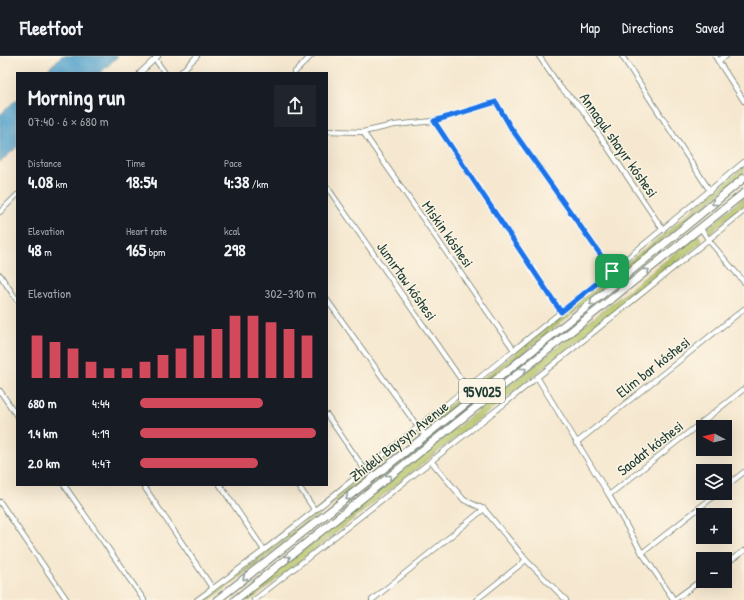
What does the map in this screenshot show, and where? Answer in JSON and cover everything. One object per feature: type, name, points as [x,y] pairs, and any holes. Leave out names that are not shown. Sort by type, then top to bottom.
[{"type":"main road","name":"Zhideli Baysyn Avenue","points":[[217,600],[585,309],[744,178]]},
{"type":"main road","name":"Zhideli Baysyn Avenue","points":[[235,600],[701,229],[744,193]]},
{"type":"street","points":[[181,72],[196,56]]},
{"type":"street","points":[[295,72],[311,56]]},
{"type":"street","name":"Annaqul shayır kóshesi","points":[[539,56],[560,87],[582,109],[663,230]]},
{"type":"street","points":[[622,56],[710,191]]},
{"type":"street","points":[[715,56],[744,101]]},
{"type":"street","points":[[718,61],[726,56]]},
{"type":"street","points":[[141,72],[156,57],[164,72]]},
{"type":"street","points":[[328,131],[363,132],[394,125],[434,121],[496,102],[511,128],[612,271]]},
{"type":"street","points":[[434,121],[561,312]]},
{"type":"street","name":"Miskin kóshesi","points":[[363,132],[514,350]]},
{"type":"street","points":[[197,600],[264,550],[467,388],[663,230],[744,162]]},
{"type":"street","name":"Jumırtaw kóshesi","points":[[328,188],[467,388]]},
{"type":"street","points":[[0,212],[16,196]]},
{"type":"street","points":[[256,599],[744,211]]},
{"type":"street","points":[[701,229],[708,240],[744,282]]},
{"type":"street","points":[[0,275],[16,299]]},
{"type":"street","points":[[328,301],[426,436]]},
{"type":"street","name":"Elim bar kóshesi","points":[[576,443],[744,309]]},
{"type":"street","points":[[537,377],[609,495],[642,553],[674,600],[696,584]]},
{"type":"street","name":"Saodat kóshesi","points":[[609,495],[744,389]]},
{"type":"street","points":[[0,392],[16,415]]},
{"type":"street","points":[[328,416],[364,470]]},
{"type":"street","points":[[430,461],[464,500],[484,509],[526,560],[566,600]]},
{"type":"street","points":[[732,481],[744,472]]},
{"type":"street","points":[[65,486],[144,600]]},
{"type":"street","points":[[144,486],[213,589]]},
{"type":"street","points":[[221,486],[264,550]]},
{"type":"street","points":[[299,486],[314,510]]},
{"type":"street","points":[[642,553],[709,500]]},
{"type":"street","points":[[0,502],[67,600]]},
{"type":"street","points":[[372,600],[484,509]]},
{"type":"street","points":[[732,559],[744,551]]},
{"type":"street","points":[[476,600],[526,560]]},
{"type":"green space","points":[[744,167],[744,173],[571,315],[427,430],[424,426],[674,226]]},
{"type":"green space","points":[[744,197],[744,205],[710,233],[707,229]]},
{"type":"green space","points":[[698,235],[702,242],[261,592],[250,600],[241,600]]},
{"type":"green space","points":[[416,432],[419,436],[210,600],[203,600],[245,569]]},
{"type":"water","points":[[62,56],[118,56],[101,72],[45,72]]},
{"type":"water","points":[[16,100],[16,148],[0,162],[0,115]]},
{"type":"route","points":[[496,102],[511,128],[612,271],[561,312],[434,121],[496,102]]}]
